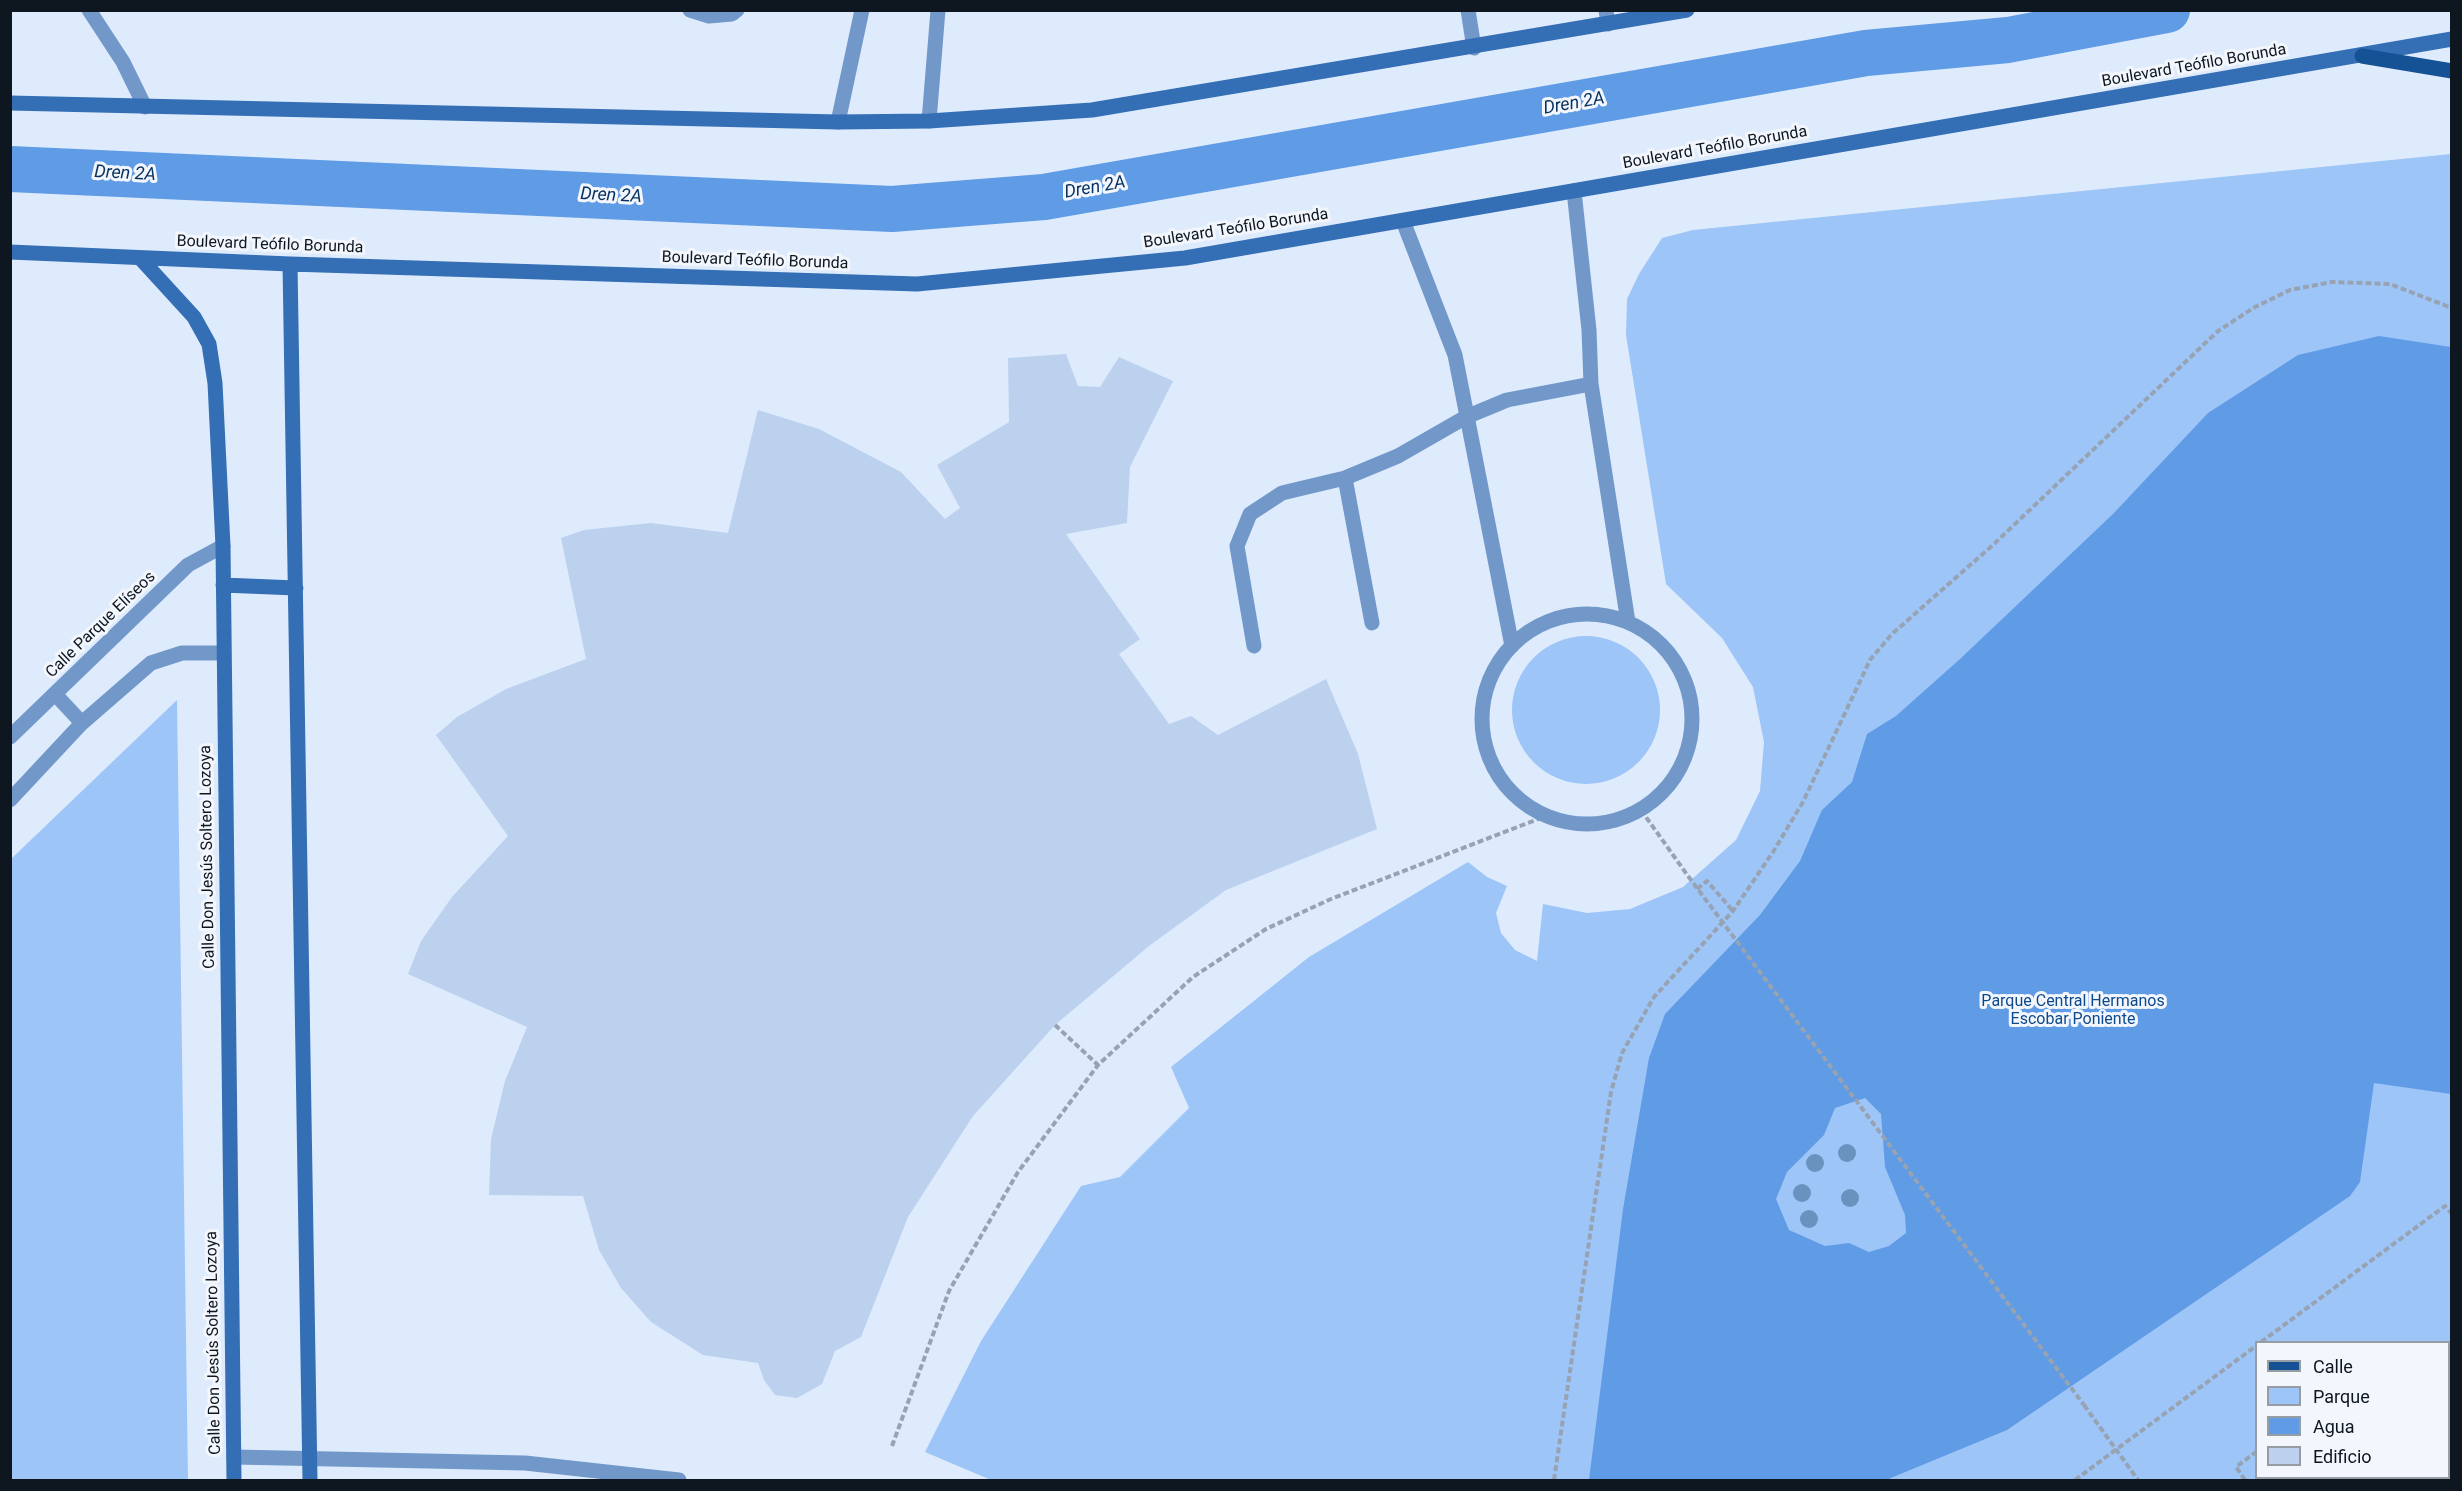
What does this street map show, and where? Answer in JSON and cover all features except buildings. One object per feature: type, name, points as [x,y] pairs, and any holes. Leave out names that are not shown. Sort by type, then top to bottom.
[{"type":"main road","points":[[10,103],[838,122],[929,121],[1092,110],[1474,48],[1607,17],[1687,10]]},
{"type":"main road","name":"Boulevard Teófilo Borunda","points":[[10,252],[290,264],[917,284],[1185,258],[2451,39]]},
{"type":"main road","points":[[2362,56],[2451,71]]},
{"type":"main road","name":"Calle Don Jesús Soltero Lozoya","points":[[140,258],[194,317],[209,344],[215,383],[223,546],[234,1480]]},
{"type":"main road","points":[[290,264],[310,1480]]},
{"type":"main road","points":[[223,585],[296,588]]},
{"type":"street","points":[[89,10],[123,62],[144,107]]},
{"type":"street","points":[[690,10],[709,16],[732,14],[736,10]]},
{"type":"street","points":[[838,122],[862,10]]},
{"type":"street","points":[[929,121],[938,10]]},
{"type":"street","points":[[1468,10],[1474,48]]},
{"type":"street","points":[[1574,191],[1589,330],[1591,384],[1628,622]]},
{"type":"street","points":[[1403,220],[1455,355],[1512,646]]},
{"type":"street","points":[[1254,646],[1237,546],[1250,514],[1282,493],[1345,478],[1398,456],[1466,417],[1507,400],[1591,384]]},
{"type":"street","points":[[1345,478],[1372,623]]},
{"type":"street","name":"Calle Parque Elíseos","points":[[10,737],[188,566],[223,546]]},
{"type":"street","points":[[1598,615],[1628,622],[1656,639],[1677,664],[1690,694],[1693,726],[1685,758],[1669,786],[1641,810],[1613,821],[1579,824],[1546,816],[1517,798],[1496,772],[1484,740],[1482,706],[1492,674],[1512,646],[1537,627],[1567,616],[1598,615]]},
{"type":"street","points":[[10,800],[82,723],[151,663],[182,653],[223,653]]},
{"type":"street","points":[[56,694],[82,723]]},
{"type":"street","points":[[234,1456],[525,1463],[679,1480]]},
{"type":"path","points":[[1554,1480],[1611,1092],[1622,1053],[1654,997],[1732,911],[1773,852],[1803,802],[1870,660],[1892,634],[1994,544],[2218,331],[2254,307],[2290,290],[2332,282],[2390,284],[2451,308]]},
{"type":"path","points":[[1641,810],[2138,1480]]},
{"type":"path","points":[[892,1446],[949,1291],[1018,1172],[1098,1065],[1193,977],[1266,929],[1330,899],[1546,816]]},
{"type":"path","points":[[1698,889],[1707,881],[1732,911]]},
{"type":"path","points":[[1055,1025],[1098,1065]]},
{"type":"path","points":[[2262,1341],[2445,1206],[2451,1214]]},
{"type":"path","points":[[2074,1480],[2255,1347]]},
{"type":"path","points":[[2245,1480],[2236,1467],[2255,1453]]},
{"type":"green space","name":"Parque Central Hermanos Escobar Poniente","points":[[2451,154],[2451,1480],[991,1480],[925,1452],[981,1341],[1081,1186],[1120,1177],[1189,1108],[1171,1067],[1309,957],[1468,862],[1487,877],[1507,886],[1496,913],[1501,933],[1515,950],[1537,961],[1543,904],[1587,913],[1630,909],[1683,887],[1736,840],[1760,791],[1764,742],[1753,687],[1722,638],[1666,584],[1626,335],[1627,299],[1639,274],[1662,238],[1693,230]]},
{"type":"green space","points":[[1586,636],[1614,642],[1638,658],[1654,682],[1660,710],[1654,738],[1638,762],[1614,778],[1586,784],[1558,778],[1534,762],[1518,738],[1512,710],[1518,682],[1534,658],[1558,642]]},
{"type":"green space","points":[[177,700],[188,1480],[11,1480],[11,859]]},
{"type":"water","points":[[2379,336],[2451,347],[2451,1094],[2374,1083],[2360,1182],[2350,1196],[2007,1430],[1886,1480],[1589,1480],[1623,1209],[1649,1058],[1665,1014],[1760,915],[1800,861],[1822,810],[1852,782],[1867,734],[1896,716],[1960,659],[2113,514],[2208,413],[2298,355]],"holes":[[[1865,1098],[1881,1114],[1885,1167],[1905,1215],[1906,1233],[1889,1246],[1869,1252],[1849,1243],[1825,1246],[1789,1230],[1776,1199],[1787,1172],[1824,1135],[1835,1108]]]},
{"type":"waterway","name":"Dren 2A","points":[[10,169],[892,209],[1044,197],[1866,53],[2008,40],[2167,10]]}]
